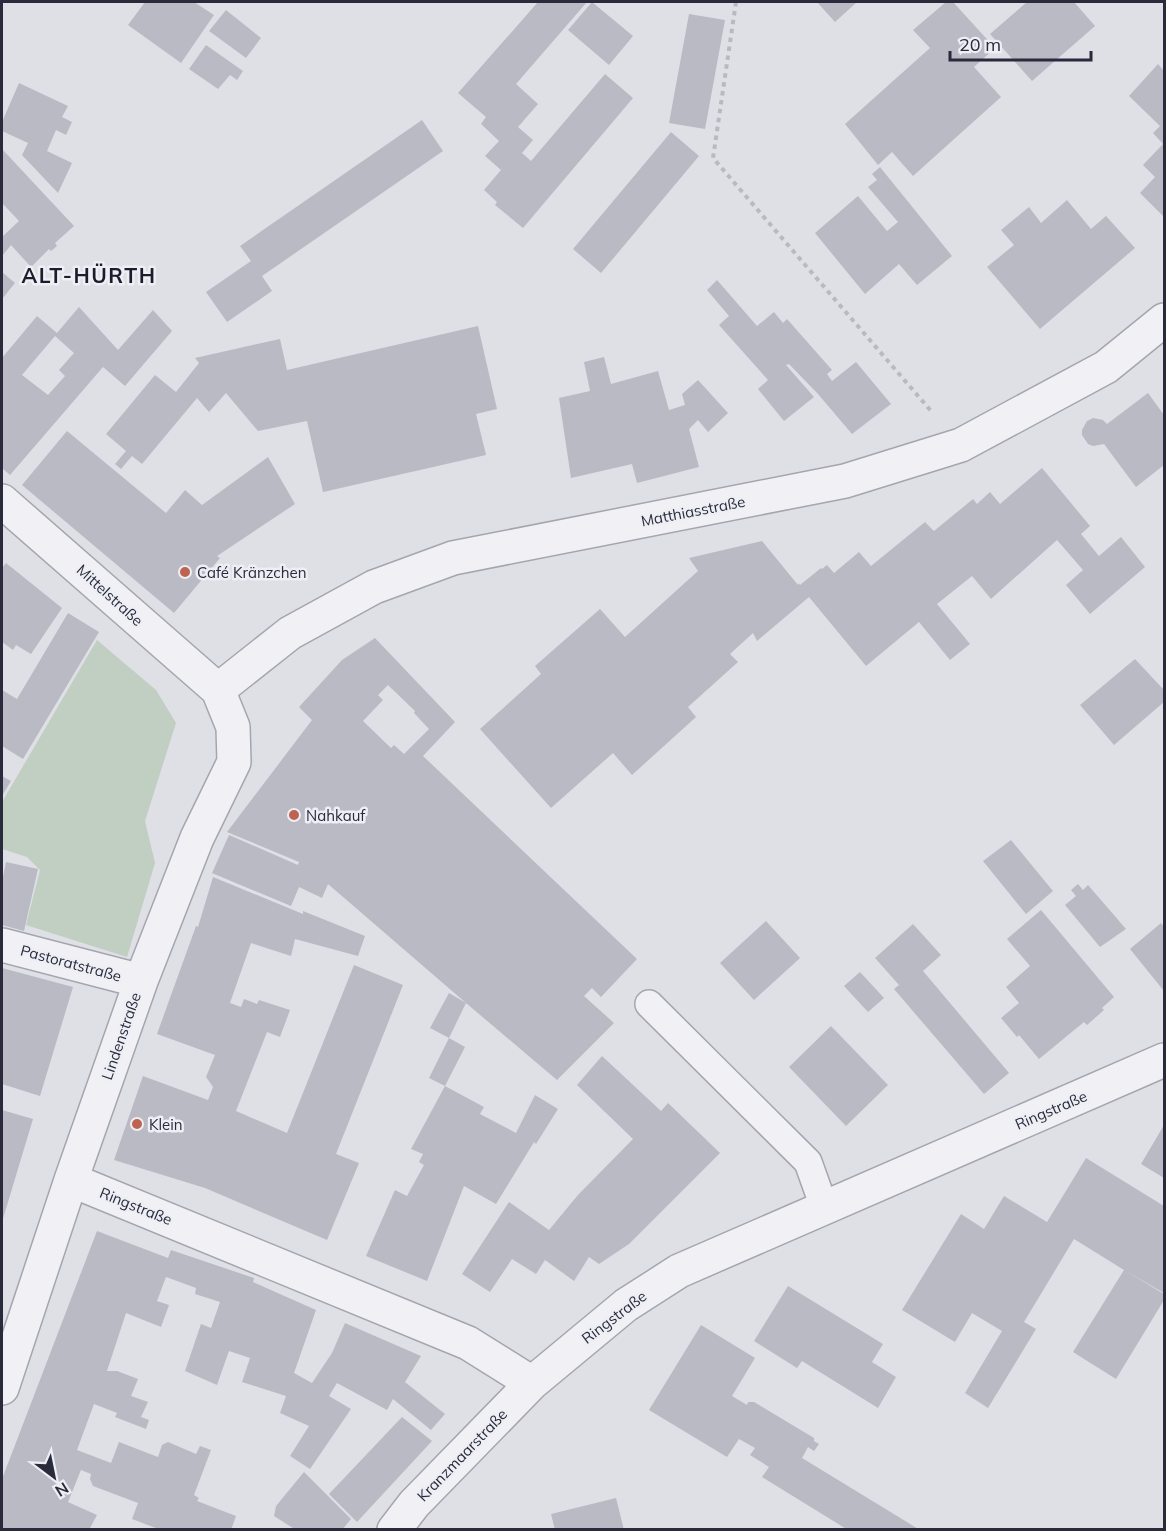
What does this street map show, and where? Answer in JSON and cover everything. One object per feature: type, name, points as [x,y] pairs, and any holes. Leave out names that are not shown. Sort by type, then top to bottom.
[{"type":"street","name":"Matthiasstraße","points":[[218,690],[290,633],[374,587],[453,558],[845,481],[961,446],[1106,367],[1164,320]]},
{"type":"street","name":"Mittelstraße","points":[[2,501],[218,690]]},
{"type":"street","name":"Lindenstraße","points":[[2,1388],[71,1180],[141,981],[197,838],[234,762],[233,728],[218,690]]},
{"type":"street","name":"Pastoratstraße","points":[[2,945],[141,981]]},
{"type":"street","name":"Ringstraße","points":[[71,1180],[468,1342],[532,1383],[626,1305],[679,1271],[1164,1060]]},
{"type":"street","name":"Kranzmaarstraße","points":[[394,1530],[414,1504],[532,1383]]},
{"type":"lane","points":[[649,1004],[808,1162],[824,1207]]},
{"type":"path","points":[[736,2],[713,158],[961,446]]},
{"type":"green space","points":[[97,640],[156,690],[176,723],[145,821],[155,863],[127,957],[26,925],[40,870],[27,857],[2,849],[2,802]]},
{"type":"building","points":[[145,2],[194,2],[214,15],[181,63],[128,25]]},
{"type":"building","points":[[538,2],[587,2],[516,84],[538,104],[518,127],[533,140],[522,153],[531,161],[605,74],[633,98],[523,228],[495,205],[497,202],[484,190],[501,170],[485,156],[499,141],[481,124],[486,117],[458,93]]},
{"type":"building","points":[[592,2],[633,36],[609,65],[568,30]]},
{"type":"building","points":[[817,2],[857,2],[835,22]]},
{"type":"building","points":[[946,2],[953,2],[995,48],[974,67],[1001,97],[913,176],[892,152],[878,165],[845,124],[930,48],[913,30]]},
{"type":"building","points":[[1027,2],[1074,2],[1095,26],[1032,81],[990,34]]},
{"type":"building","points":[[226,10],[261,38],[246,58],[209,31]]},
{"type":"building","points":[[689,14],[725,20],[705,129],[669,123]]},
{"type":"building","points":[[206,45],[243,71],[237,80],[230,75],[218,89],[189,69]]},
{"type":"building","points":[[1158,64],[1164,71],[1164,217],[1140,193],[1155,177],[1143,165],[1163,144],[1153,133],[1160,126],[1129,96]]},
{"type":"building","points":[[19,83],[68,106],[62,117],[72,122],[66,135],[56,130],[47,151],[72,163],[58,193],[22,155],[28,143],[2,131],[2,122]]},
{"type":"building","points":[[422,120],[443,151],[262,276],[272,291],[227,322],[206,292],[251,261],[240,246]]},
{"type":"building","points":[[671,132],[699,156],[601,273],[573,249]]},
{"type":"building","points":[[2,149],[74,226],[55,243],[57,246],[51,251],[49,249],[31,267],[11,245],[2,256],[2,237],[19,221],[2,203]]},
{"type":"building","points":[[880,167],[952,256],[917,285],[899,264],[865,294],[815,233],[858,196],[887,231],[898,222],[868,187],[877,180],[872,174]]},
{"type":"building","points":[[1067,200],[1091,229],[1106,216],[1135,248],[1040,329],[987,267],[1014,245],[1001,230],[1029,207],[1041,223]]},
{"type":"building","points":[[2,272],[15,283],[2,299]]},
{"type":"building","points":[[717,280],[757,326],[774,312],[783,323],[787,319],[832,370],[827,374],[832,381],[856,362],[891,404],[852,434],[789,364],[786,365],[814,397],[784,421],[758,389],[768,380],[719,325],[729,316],[707,290]]},
{"type":"building","points":[[79,307],[118,350],[153,310],[172,331],[125,386],[103,367],[10,475],[2,468],[2,358],[37,316],[57,333]],"holes":[[[55,336],[74,353],[59,370],[65,376],[48,395],[22,375]]]},
{"type":"building","points":[[478,326],[497,409],[476,414],[486,455],[323,492],[307,421],[258,431],[226,393],[209,412],[197,398],[142,464],[132,456],[121,469],[115,464],[126,451],[106,434],[155,375],[176,392],[199,363],[195,358],[280,339],[287,370]]},
{"type":"building","points":[[604,357],[611,384],[658,371],[669,410],[685,405],[682,394],[698,380],[728,413],[708,432],[698,420],[689,429],[699,467],[637,483],[632,464],[571,478],[559,398],[590,391],[584,362]]},
{"type":"building","points":[[1148,393],[1164,415],[1164,465],[1136,487],[1104,444],[1093,446],[1088,444],[1082,435],[1082,430],[1087,421],[1093,418],[1103,420],[1107,424]]},
{"type":"building","points":[[67,431],[166,513],[185,490],[202,505],[268,457],[295,504],[217,556],[220,558],[174,613],[22,485]]},
{"type":"building","points":[[1042,468],[1090,526],[1081,534],[1099,556],[1121,537],[1145,567],[1090,614],[1066,585],[1083,570],[1057,540],[991,599],[972,576],[937,604],[970,644],[950,660],[919,622],[866,666],[809,597],[757,641],[753,633],[730,654],[738,662],[688,707],[696,717],[632,775],[613,753],[551,808],[480,729],[541,674],[535,666],[600,609],[625,637],[698,571],[689,558],[762,541],[800,585],[827,565],[834,573],[859,552],[871,566],[925,522],[934,531],[973,499],[977,504],[990,492],[1000,504]]},
{"type":"building","points":[[6,563],[62,608],[31,654],[16,645],[13,650],[2,642],[2,568]]},
{"type":"building","points":[[68,613],[99,632],[23,759],[2,746],[2,690],[17,699]]},
{"type":"building","points":[[375,638],[455,722],[423,756],[637,959],[601,997],[592,988],[584,996],[614,1023],[557,1080],[328,884],[322,898],[299,887],[291,906],[212,873],[229,835],[298,865],[299,862],[227,832],[312,720],[299,707],[342,660]],"holes":[[[388,685],[415,711],[414,713],[429,729],[404,754],[394,745],[391,748],[363,721],[383,700],[378,695]]]},
{"type":"building","points":[[1135,659],[1164,690],[1164,702],[1114,745],[1080,705]]},
{"type":"building","points":[[2,776],[11,781],[2,796]]},
{"type":"building","points":[[1011,840],[1053,891],[1026,914],[983,861]]},
{"type":"building","points":[[6,862],[38,869],[24,931],[2,925],[2,882]]},
{"type":"building","points":[[213,877],[303,914],[303,911],[365,936],[358,956],[295,939],[291,956],[251,943],[230,1003],[241,1007],[244,999],[257,1004],[259,1000],[290,1010],[280,1037],[267,1032],[236,1111],[287,1133],[354,965],[403,985],[336,1154],[359,1163],[327,1240],[205,1188],[114,1160],[143,1076],[208,1100],[213,1087],[206,1077],[215,1055],[157,1034],[196,926],[198,927]]},
{"type":"building","points":[[1078,884],[1083,890],[1088,885],[1126,929],[1100,947],[1065,905],[1076,896],[1071,890]]},
{"type":"building","points":[[1041,910],[1114,997],[1102,1008],[1104,1010],[1087,1025],[1084,1022],[1039,1059],[1001,1018],[1019,1003],[1006,987],[1030,966],[1007,939]]},
{"type":"building","points":[[766,921],[800,958],[754,1000],[720,963]]},
{"type":"building","points":[[1161,923],[1164,927],[1164,991],[1130,949]]},
{"type":"building","points":[[913,924],[941,955],[923,971],[1009,1073],[984,1094],[894,989],[899,985],[875,958]]},
{"type":"building","points":[[2,968],[73,987],[40,1096],[2,1084]]},
{"type":"building","points":[[860,972],[884,998],[868,1012],[844,986]]},
{"type":"building","points":[[449,993],[466,1003],[449,1038],[430,1028]]},
{"type":"building","points":[[831,1026],[888,1085],[846,1126],[789,1067]]},
{"type":"building","points":[[449,1038],[465,1047],[445,1086],[429,1078]]},
{"type":"building","points":[[602,1056],[661,1111],[668,1103],[720,1153],[629,1244],[599,1264],[589,1257],[574,1281],[545,1260],[536,1274],[512,1259],[490,1292],[462,1274],[509,1202],[549,1230],[578,1195],[633,1139],[577,1085]]},
{"type":"building","points":[[445,1086],[484,1107],[480,1114],[516,1133],[535,1095],[558,1109],[536,1144],[534,1142],[496,1204],[464,1186],[427,1281],[366,1256],[395,1190],[407,1196],[424,1165],[419,1162],[423,1154],[411,1149]]},
{"type":"building","points":[[2,1110],[33,1119],[2,1222]]},
{"type":"building","points":[[1164,1125],[1164,1178],[1141,1164]]},
{"type":"building","points":[[1086,1158],[1164,1206],[1164,1293],[1074,1239],[1024,1322],[1036,1329],[988,1408],[965,1393],[1002,1331],[972,1313],[955,1342],[902,1310],[961,1214],[984,1229],[1004,1196],[1047,1222]]},
{"type":"building","points":[[97,1231],[168,1258],[171,1250],[254,1278],[253,1282],[316,1310],[294,1373],[312,1383],[332,1353],[345,1323],[421,1356],[405,1382],[445,1414],[431,1430],[393,1399],[387,1410],[337,1383],[329,1396],[351,1409],[310,1469],[290,1456],[309,1426],[280,1413],[286,1396],[242,1382],[250,1358],[229,1351],[217,1385],[185,1371],[201,1324],[211,1328],[220,1302],[195,1294],[196,1288],[166,1277],[157,1301],[169,1305],[161,1327],[126,1313],[107,1371],[117,1371],[138,1379],[131,1396],[148,1402],[141,1417],[149,1420],[146,1429],[115,1417],[117,1413],[94,1404],[77,1450],[111,1463],[119,1442],[158,1457],[162,1445],[168,1442],[196,1454],[200,1446],[211,1450],[194,1495],[199,1498],[197,1501],[236,1516],[231,1530],[161,1530],[132,1519],[138,1503],[93,1486],[90,1479],[91,1474],[81,1470],[68,1502],[97,1515],[89,1530],[2,1530],[2,1479]]},
{"type":"building","points":[[1124,1270],[1164,1294],[1164,1300],[1116,1379],[1073,1352]]},
{"type":"building","points":[[788,1286],[883,1344],[872,1362],[896,1377],[878,1408],[802,1361],[797,1368],[754,1341]]},
{"type":"building","points":[[701,1325],[755,1358],[732,1396],[747,1405],[748,1402],[754,1402],[814,1438],[814,1441],[819,1444],[814,1451],[808,1447],[802,1458],[920,1530],[848,1530],[762,1477],[769,1467],[750,1455],[755,1448],[739,1439],[727,1457],[649,1410]]},
{"type":"building","points":[[402,1417],[432,1441],[357,1522],[329,1494]]},
{"type":"building","points":[[304,1472],[351,1519],[342,1530],[296,1530],[274,1516],[276,1506]]},
{"type":"building","points":[[616,1498],[624,1530],[555,1530],[551,1514]]},
{"type":"place","name":"Café Kränzchen","points":[[185,572]]},
{"type":"place","name":"Nahkauf","points":[[294,815]]},
{"type":"place","name":"Klein","points":[[137,1124]]},
{"type":"district","name":"ALT-HÜRTH","points":[[89,275]]}]
